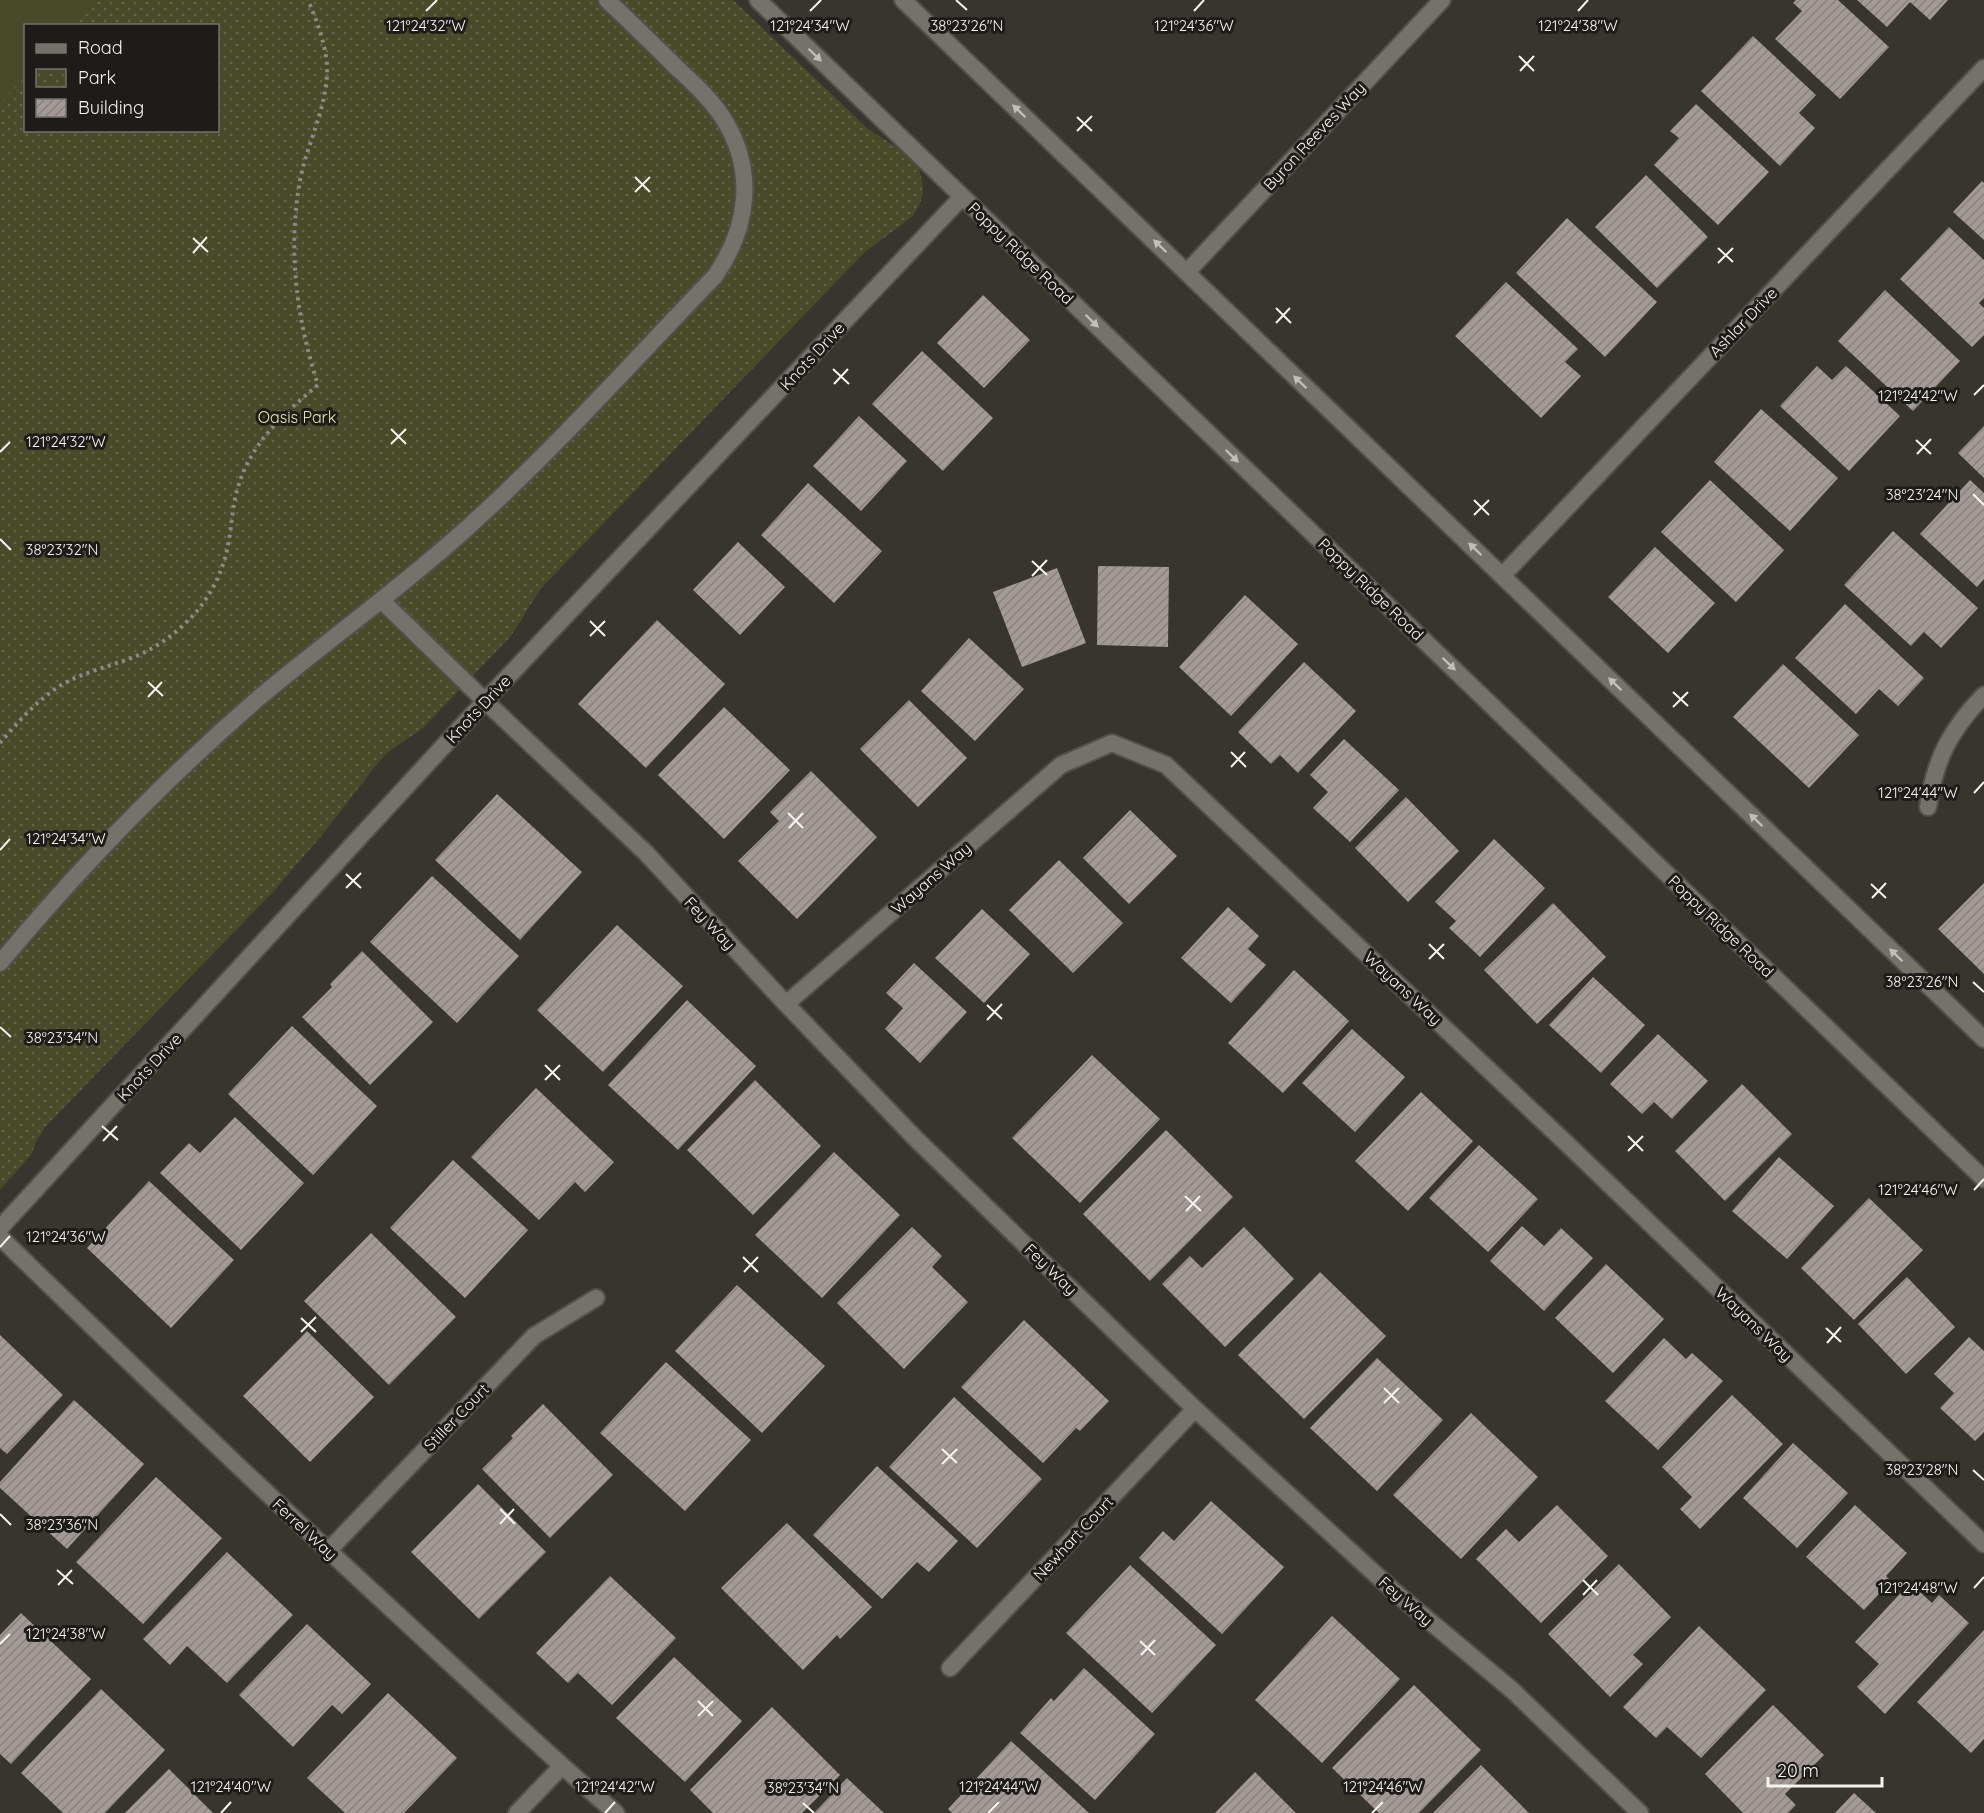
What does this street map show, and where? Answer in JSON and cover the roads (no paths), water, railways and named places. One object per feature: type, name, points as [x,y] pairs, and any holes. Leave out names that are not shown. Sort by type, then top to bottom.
[{"type":"street","points":[[0,963],[103,846],[180,769],[261,696],[448,545],[508,490],[715,276],[728,257],[743,213],[745,187],[742,164],[727,124],[707,97],[607,0]]},
{"type":"street","name":"Poppy Ridge Road","points":[[758,0],[1984,1179]]},
{"type":"street","points":[[903,0],[1984,1039]]},
{"type":"street","name":"Byron Reeves Way","points":[[1187,272],[1442,0]]},
{"type":"street","name":"Ashlar Drive","points":[[1502,576],[1984,68]]},
{"type":"street","name":"Knots Drive","points":[[0,1228],[485,701],[962,197]]},
{"type":"street","name":"Fey Way","points":[[381,600],[646,853],[916,1140],[1195,1409],[1396,1593],[1512,1690],[1640,1813]]},
{"type":"street","points":[[1928,807],[1939,759],[1948,740],[1959,722],[1984,694]]},
{"type":"street","name":"Wayans Way","points":[[786,1004],[1061,765],[1112,743],[1166,765],[1554,1131],[1984,1544]]},
{"type":"street","name":"Ferrel Way","points":[[0,1237],[328,1551],[616,1813]]},
{"type":"street","name":"Stiller Court","points":[[328,1551],[534,1336],[596,1298]]},
{"type":"street","name":"Newhart Court","points":[[951,1668],[1195,1409]]},
{"type":"street","points":[[517,1813],[562,1766]]},
{"type":"park label","name":"Oasis Park","points":[[297,417]]}]
